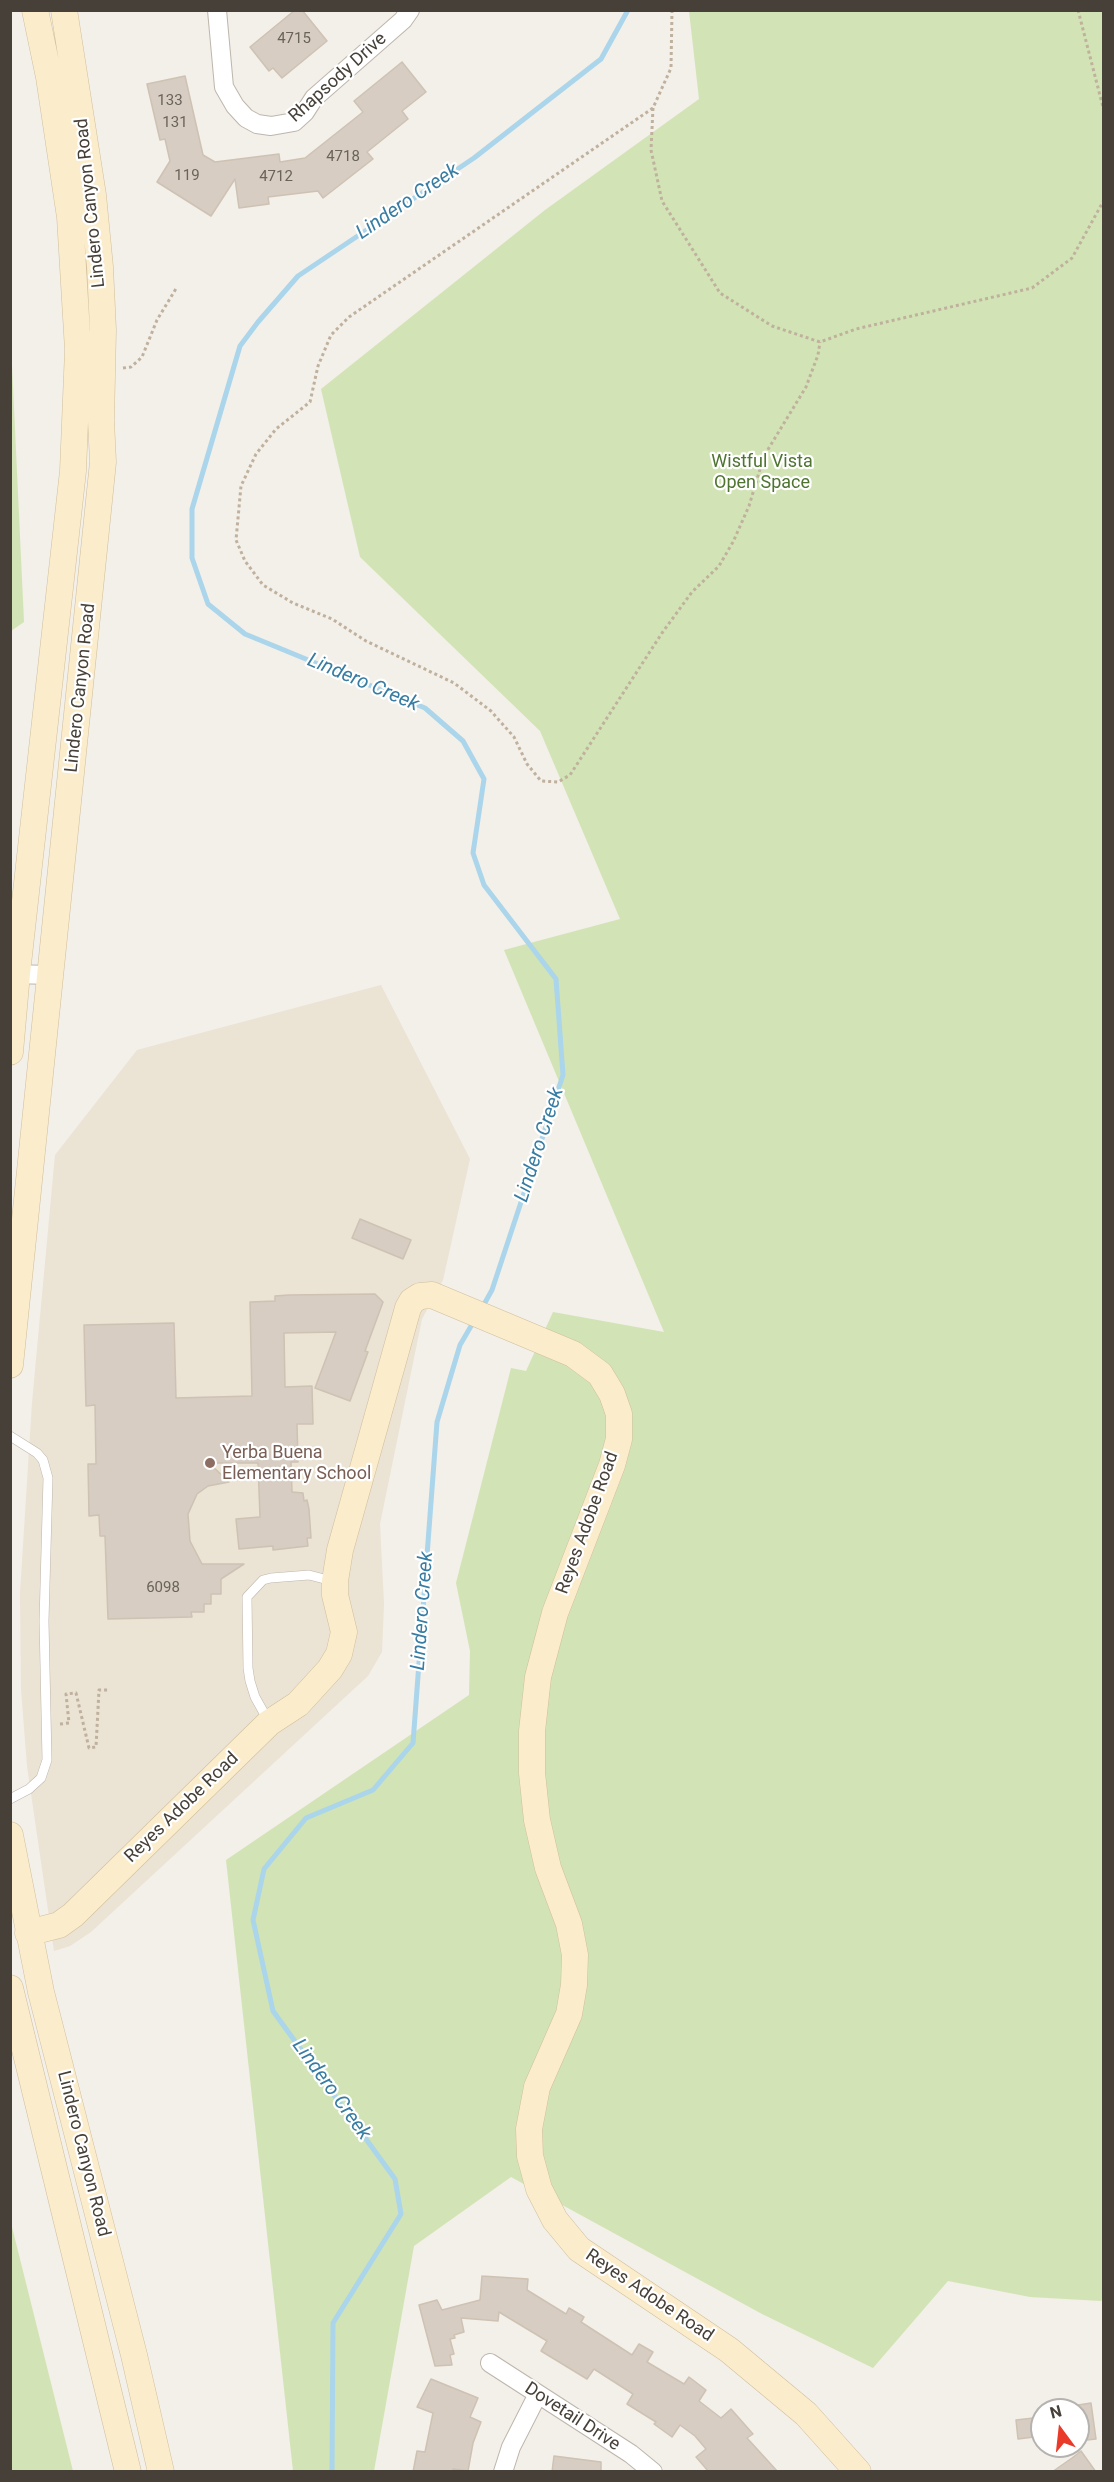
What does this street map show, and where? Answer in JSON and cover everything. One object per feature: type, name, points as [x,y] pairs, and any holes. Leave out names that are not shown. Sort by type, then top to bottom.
[{"type":"main road","name":"Lindero Canyon Road","points":[[10,1052],[14,973],[73,471],[78,350],[70,217],[49,77],[35,10]]},
{"type":"main road","name":"Lindero Canyon Road","points":[[10,1365],[52,975],[103,462],[101,421],[104,371],[100,267],[93,195],[63,10]]},
{"type":"main road","name":"Reyes Adobe Road","points":[[28,1933],[59,1925],[73,1915],[269,1723],[298,1704],[330,1669],[339,1654],[344,1632],[335,1581],[340,1550],[408,1308],[412,1301],[420,1296],[432,1295],[573,1354],[600,1374],[612,1394],[619,1414],[619,1439],[612,1465],[555,1613],[538,1677],[532,1731],[532,1773],[537,1820],[548,1868],[569,1924],[575,1955],[574,1985],[569,2014],[537,2087],[529,2129],[530,2156],[539,2189],[555,2220],[579,2249],[729,2350],[806,2414],[858,2472]]},
{"type":"main road","name":"Lindero Canyon Road","points":[[10,1835],[28,1933],[134,2355],[161,2472]]},
{"type":"main road","name":"Lindero Canyon Road","points":[[10,1988],[128,2472]]},
{"type":"main road","points":[[45,2133],[76,2125]]},
{"type":"street","name":"Rhapsody Drive","points":[[217,10],[224,87],[235,106],[246,118],[257,124],[281,126],[294,122],[305,112],[314,98],[403,20],[410,10]]},
{"type":"street","points":[[14,973],[52,975]]},
{"type":"street","name":"Dovetail Drive","points":[[490,2363],[621,2448],[653,2472]]},
{"type":"street","points":[[503,2472],[511,2447],[538,2394]]},
{"type":"lane","points":[[10,1436],[38,1453],[43,1460],[48,1478],[44,1621],[47,1760],[41,1778],[29,1789],[10,1798]]},
{"type":"lane","points":[[269,1723],[250,1682],[247,1597],[263,1580],[271,1578],[309,1575],[335,1581]]},
{"type":"path","points":[[672,10],[671,68],[653,108],[651,150],[662,201],[720,293],[772,326],[820,342],[856,329],[1032,288],[1072,258],[1104,200]]},
{"type":"path","points":[[1078,10],[1104,111]]},
{"type":"path","points":[[653,108],[349,317],[331,335],[318,366],[310,402],[276,429],[256,454],[242,486],[236,540],[245,561],[263,585],[292,603],[332,619],[366,641],[454,683],[491,711],[514,737],[527,764],[542,780],[558,783],[570,775],[686,600],[719,566],[734,542],[749,506],[764,456],[806,387],[819,355],[820,342]]},
{"type":"path","points":[[104,371],[130,366],[142,357],[157,320],[177,287]]},
{"type":"path","points":[[46,1725],[69,1723],[66,1694],[76,1693],[89,1748],[96,1747],[99,1690],[108,1690]]},
{"type":"shaded area","name":"Yerba Buena Elementary School","points":[[381,985],[470,1159],[443,1280],[422,1319],[380,1524],[384,1604],[382,1652],[368,1676],[91,1932],[70,1946],[54,1951],[27,1766],[21,1689],[20,1593],[32,1403],[55,1155],[137,1050]]},
{"type":"green space","name":"Wistful Vista Open Space","points":[[689,11],[1103,11],[1103,2299],[1101,2301],[1030,2297],[948,2281],[873,2368],[762,2314],[511,2177],[414,2246],[374,2471],[293,2471],[226,1860],[469,1695],[470,1651],[456,1583],[511,1368],[526,1371],[553,1312],[664,1332],[504,950],[620,919],[540,731],[360,557],[321,389],[545,210],[699,99]]},
{"type":"green space","points":[[10,322],[24,622],[11,631],[10,631]]},
{"type":"green space","points":[[11,2223],[73,2471],[11,2471]]},
{"type":"building","points":[[295,10],[302,10],[327,41],[282,78],[273,68],[269,71],[250,47]]},
{"type":"building","points":[[402,62],[426,92],[402,111],[408,119],[367,152],[373,159],[323,198],[318,191],[268,197],[269,204],[239,208],[235,179],[211,216],[157,182],[170,161],[165,139],[160,140],[147,84],[185,76],[203,155],[215,162],[279,154],[280,162],[305,158],[363,112],[354,101]]},
{"type":"building","points":[[360,1219],[411,1240],[403,1259],[352,1238]]},
{"type":"building","points":[[375,1294],[383,1302],[350,1401],[315,1388],[336,1332],[284,1333],[285,1387],[312,1386],[313,1424],[297,1424],[298,1462],[291,1462],[292,1492],[303,1493],[304,1501],[307,1500],[309,1509],[311,1538],[307,1538],[308,1546],[273,1550],[273,1546],[239,1549],[236,1519],[260,1517],[258,1463],[209,1463],[229,1482],[208,1486],[197,1494],[188,1514],[190,1541],[202,1564],[244,1564],[221,1579],[221,1594],[211,1594],[211,1604],[204,1604],[204,1612],[191,1612],[192,1617],[108,1619],[105,1536],[100,1536],[99,1515],[89,1516],[88,1464],[96,1464],[95,1405],[86,1406],[84,1325],[174,1323],[176,1398],[252,1396],[250,1302],[275,1301],[275,1296],[289,1295]]},
{"type":"building","points":[[482,2276],[528,2279],[527,2290],[566,2314],[569,2308],[584,2317],[581,2322],[632,2355],[639,2344],[653,2352],[647,2362],[684,2384],[689,2377],[706,2390],[699,2401],[721,2418],[731,2409],[753,2434],[747,2438],[778,2472],[709,2472],[696,2457],[706,2449],[695,2436],[680,2425],[672,2437],[654,2424],[656,2422],[627,2404],[633,2394],[594,2369],[587,2379],[541,2351],[547,2341],[499,2312],[498,2321],[461,2318],[464,2332],[450,2339],[454,2354],[450,2355],[452,2365],[435,2366],[419,2305],[437,2300],[442,2310],[480,2300]]},
{"type":"building","points":[[431,2379],[478,2398],[470,2417],[481,2422],[473,2443],[468,2471],[453,2469],[453,2472],[413,2472],[417,2451],[425,2452],[433,2413],[417,2407]]},
{"type":"building","points":[[1090,2403],[1096,2439],[1090,2440]]},
{"type":"building","points":[[1030,2418],[1030,2438],[1018,2439],[1016,2420]]},
{"type":"building","points":[[554,2456],[601,2462],[601,2472],[552,2472]]},
{"type":"building","points":[[1072,2458],[1086,2458],[1096,2472],[1052,2472]]},
{"type":"waterway","name":"Lindero Creek","points":[[482,1308],[492,1290],[563,1075],[556,979],[484,885],[473,853],[484,779],[463,741],[425,708],[245,634],[208,604],[192,558],[192,509],[240,346],[298,276],[474,158],[601,59],[628,10]]},
{"type":"waterway","name":"Lindero Creek","points":[[332,2472],[333,2323],[401,2214],[395,2179],[273,2011],[253,1920],[264,1869],[306,1818],[373,1790],[413,1743],[437,1422],[460,1345],[474,1321]]},
{"type":"place","name":"Yerba Buena Elementary School","points":[[210,1463]]}]
